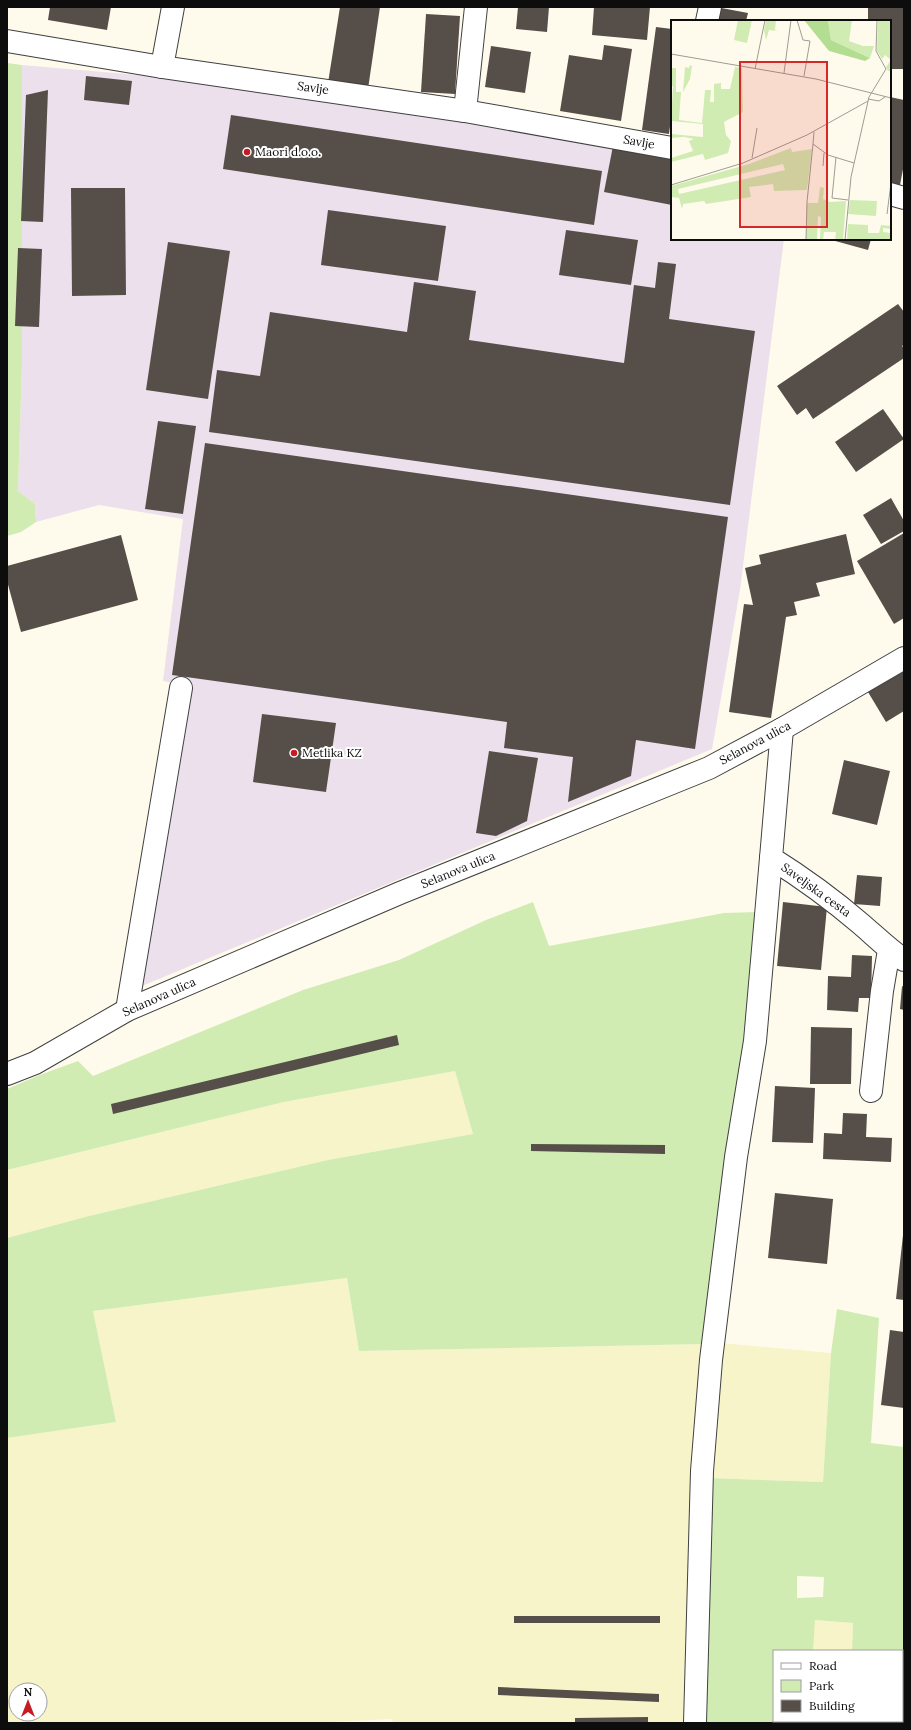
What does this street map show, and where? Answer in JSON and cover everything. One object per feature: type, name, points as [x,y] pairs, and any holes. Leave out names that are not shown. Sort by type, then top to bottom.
[{"type":"street","points":[[162,67],[173,7]]},
{"type":"street","points":[[465,111],[476,7]]},
{"type":"street","points":[[706,20],[710,7]]},
{"type":"street","name":"Savlje","points":[[7,41],[162,67],[465,111],[671,148]]},
{"type":"street","points":[[891,194],[904,198]]},
{"type":"street","name":"Selanova ulica","points":[[7,1074],[34,1063],[127,1010],[400,893],[709,768],[782,730],[904,658]]},
{"type":"street","points":[[127,1010],[181,688]]},
{"type":"street","name":"Saveljska cesta","points":[[782,730],[771,858],[798,875],[861,924],[896,955]]},
{"type":"street","points":[[695,1723],[702,1471],[710,1368],[736,1157],[754,1041],[771,858]]},
{"type":"street","points":[[871,1091],[882,991],[896,955]]},
{"type":"shaded area","points":[[22,65],[138,75],[611,143],[671,155],[671,240],[784,240],[740,590],[712,749],[142,986],[188,685],[163,681],[183,519],[99,505],[36,522],[35,504],[18,491],[22,365]]},
{"type":"shaded area","points":[[455,1071],[473,1134],[328,1160],[89,1216],[7,1238],[7,1170],[284,1102]]},
{"type":"shaded area","points":[[347,1278],[359,1351],[705,1344],[693,1445],[688,1568],[688,1723],[393,1723],[392,1719],[310,1723],[7,1723],[7,1438],[116,1422],[93,1311]]},
{"type":"shaded area","points":[[721,1343],[831,1353],[823,1482],[708,1478]]},
{"type":"shaded area","points":[[814,1620],[853,1623],[852,1650],[813,1650]]},
{"type":"green space","points":[[7,63],[22,65],[22,365],[18,491],[35,504],[36,522],[21,532],[7,536]]},
{"type":"green space","points":[[533,902],[549,946],[724,913],[757,912],[746,1041],[705,1344],[359,1351],[347,1278],[93,1311],[116,1422],[7,1438],[7,1238],[89,1216],[328,1160],[473,1134],[455,1071],[284,1102],[7,1170],[7,1089],[78,1061],[93,1076],[303,990],[399,960],[486,920]]},
{"type":"green space","points":[[837,1309],[879,1318],[871,1443],[904,1447],[904,1723],[850,1723],[903,1722],[903,1650],[852,1650],[853,1623],[815,1620],[813,1650],[773,1650],[773,1722],[811,1723],[703,1723],[708,1478],[823,1482],[831,1353]],"holes":[[[797,1576],[824,1577],[823,1597],[797,1598]]]},
{"type":"building","points":[[50,7],[111,7],[107,30],[48,20]]},
{"type":"building","points":[[340,7],[380,7],[368,89],[328,83]]},
{"type":"building","points":[[518,7],[549,7],[547,32],[516,29]]},
{"type":"building","points":[[594,7],[650,7],[647,40],[592,35]]},
{"type":"building","points":[[716,7],[748,13],[746,20],[713,20]]},
{"type":"building","points":[[868,7],[904,7],[904,69],[891,69],[891,20],[868,20]]},
{"type":"building","points":[[426,14],[460,16],[455,94],[421,92]]},
{"type":"building","points":[[656,27],[671,29],[671,119],[669,134],[642,130]]},
{"type":"building","points":[[604,45],[632,49],[621,121],[560,111],[569,55],[602,60]]},
{"type":"building","points":[[491,46],[531,52],[525,93],[485,87]]},
{"type":"building","points":[[86,76],[132,81],[129,105],[84,100]]},
{"type":"building","points":[[48,90],[43,222],[21,221],[26,95]]},
{"type":"building","points":[[891,97],[904,100],[904,164],[900,185],[891,183]]},
{"type":"building","points":[[231,115],[602,171],[594,225],[223,169]]},
{"type":"building","points":[[613,146],[671,158],[671,205],[604,192]]},
{"type":"building","points":[[71,188],[125,188],[126,295],[72,296]]},
{"type":"building","points":[[328,210],[446,226],[438,281],[321,265]]},
{"type":"building","points":[[566,230],[638,240],[631,285],[559,275]]},
{"type":"building","points":[[832,240],[871,240],[868,250]]},
{"type":"building","points":[[168,242],[230,251],[208,399],[146,390]]},
{"type":"building","points":[[18,248],[42,249],[39,327],[15,326]]},
{"type":"building","points":[[658,262],[676,264],[669,319],[755,331],[730,505],[209,432],[217,370],[260,376],[270,312],[407,332],[414,282],[476,291],[469,340],[624,363],[634,285],[655,288]]},
{"type":"building","points":[[898,304],[904,312],[904,345],[902,346],[904,348],[904,358],[813,419],[806,408],[797,415],[777,386]]},
{"type":"building","points":[[883,409],[904,439],[856,472],[835,442]]},
{"type":"building","points":[[158,421],[196,426],[183,514],[145,509]]},
{"type":"building","points":[[205,443],[728,517],[695,749],[636,740],[631,776],[568,802],[573,757],[504,748],[507,722],[172,675]]},
{"type":"building","points":[[891,498],[904,521],[904,531],[881,544],[863,515]]},
{"type":"building","points":[[904,533],[904,618],[894,624],[857,561]]},
{"type":"building","points":[[846,534],[855,574],[816,583],[820,596],[794,602],[797,615],[786,617],[771,718],[729,712],[744,604],[753,605],[745,568],[761,564],[759,555]]},
{"type":"building","points":[[121,535],[138,600],[21,632],[7,581],[7,566]]},
{"type":"building","points":[[904,671],[904,711],[886,722],[868,692]]},
{"type":"building","name":"Metlika KZ","points":[[262,714],[336,723],[326,792],[253,782]]},
{"type":"building","points":[[489,751],[538,758],[527,821],[496,836],[476,833]]},
{"type":"building","points":[[844,760],[890,771],[877,825],[832,814]]},
{"type":"building","points":[[857,875],[882,877],[880,906],[854,904]]},
{"type":"building","points":[[783,902],[827,907],[821,970],[777,966]]},
{"type":"building","points":[[852,955],[872,956],[871,998],[859,998],[858,1012],[827,1010],[828,976],[851,977]]},
{"type":"building","points":[[902,986],[904,987],[904,1010],[900,1009]]},
{"type":"building","points":[[811,1027],[852,1028],[851,1084],[810,1084]]},
{"type":"building","points":[[397,1035],[399,1045],[113,1114],[111,1104]]},
{"type":"building","points":[[775,1086],[815,1088],[813,1143],[772,1142]]},
{"type":"building","points":[[843,1113],[867,1114],[866,1137],[892,1138],[891,1162],[823,1159],[824,1133],[842,1134]]},
{"type":"building","points":[[531,1144],[665,1145],[665,1154],[531,1151]]},
{"type":"building","points":[[775,1193],[833,1199],[827,1264],[768,1258]]},
{"type":"building","points":[[904,1235],[904,1300],[896,1299]]},
{"type":"building","points":[[890,1330],[904,1332],[904,1408],[881,1405]]},
{"type":"building","points":[[514,1616],[660,1616],[660,1623],[514,1623]]},
{"type":"building","points":[[498,1687],[659,1694],[659,1702],[498,1695]]},
{"type":"building","points":[[648,1717],[648,1723],[575,1723],[575,1718]]},
{"type":"place","name":"Maori d.o.o.","points":[[247,152]]},
{"type":"place","name":"Metlika KZ","points":[[294,753]]}]
